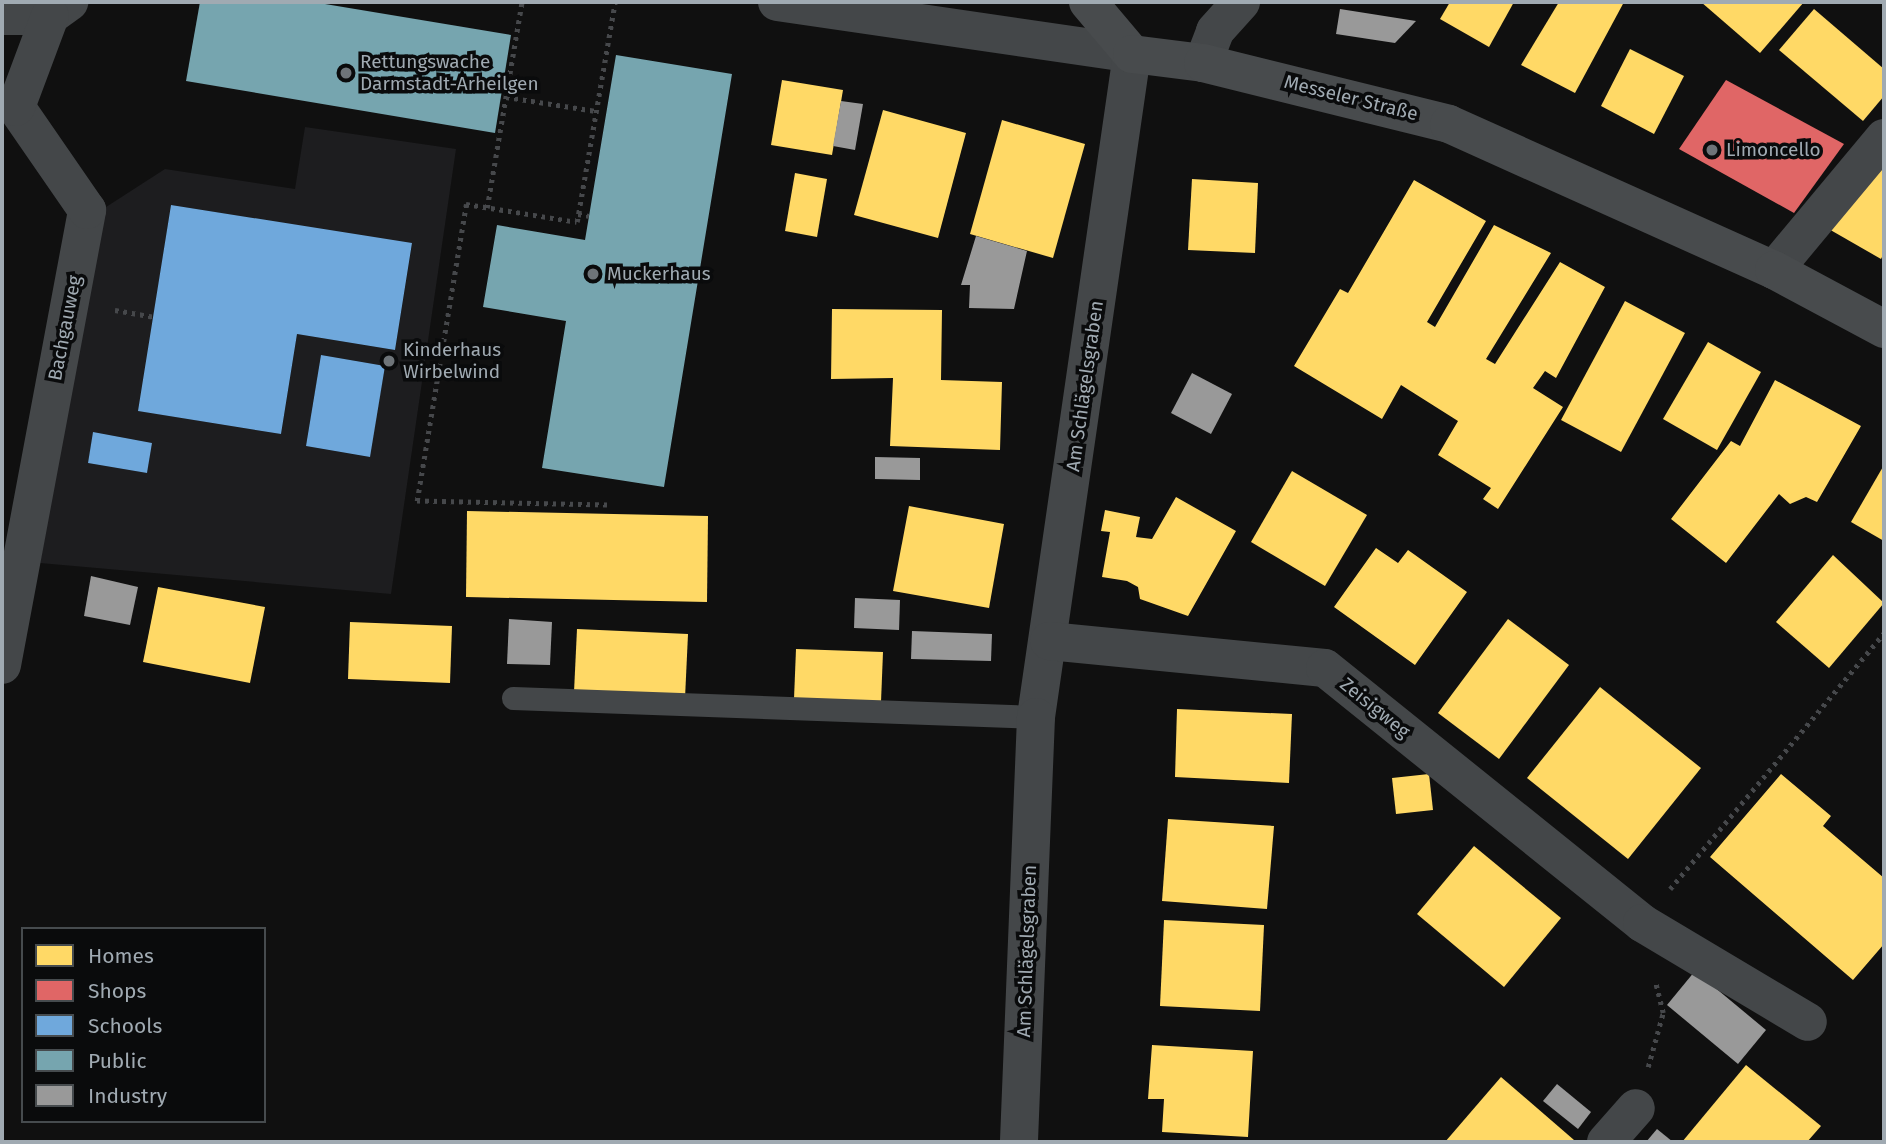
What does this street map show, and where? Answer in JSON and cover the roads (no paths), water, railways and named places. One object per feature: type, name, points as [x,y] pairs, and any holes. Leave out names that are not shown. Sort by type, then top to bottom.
[{"type":"street","name":"Messeler Straße","points":[[778,2],[1203,63],[1449,124],[1774,270],[1884,329]]},
{"type":"street","points":[[1088,2],[1132,54]]},
{"type":"street","points":[[1203,63],[1215,31],[1241,2]]},
{"type":"street","points":[[2,16],[60,9]]},
{"type":"street","name":"Bachgauweg","points":[[2,665],[87,210],[16,107],[60,9]]},
{"type":"street","name":"Am Schlägelsgraben","points":[[1019,1142],[1036,717],[1132,54]]},
{"type":"street","points":[[1774,270],[1884,138]]},
{"type":"street","name":"Zeisigweg","points":[[1049,641],[1325,668],[1642,923],[1808,1022]]},
{"type":"street","points":[[1606,1142],[1636,1108]]},
{"type":"lane","points":[[513,698],[1036,717]]},
{"type":"place","name":"Rettungswache Darmstadt-Arheilgen","points":[[346,73]]},
{"type":"place","name":"Limoncello","points":[[1712,150]]},
{"type":"place","name":"Muckerhaus","points":[[593,274]]},
{"type":"place","name":"Kinderhaus Wirbelwind","points":[[389,361]]}]
